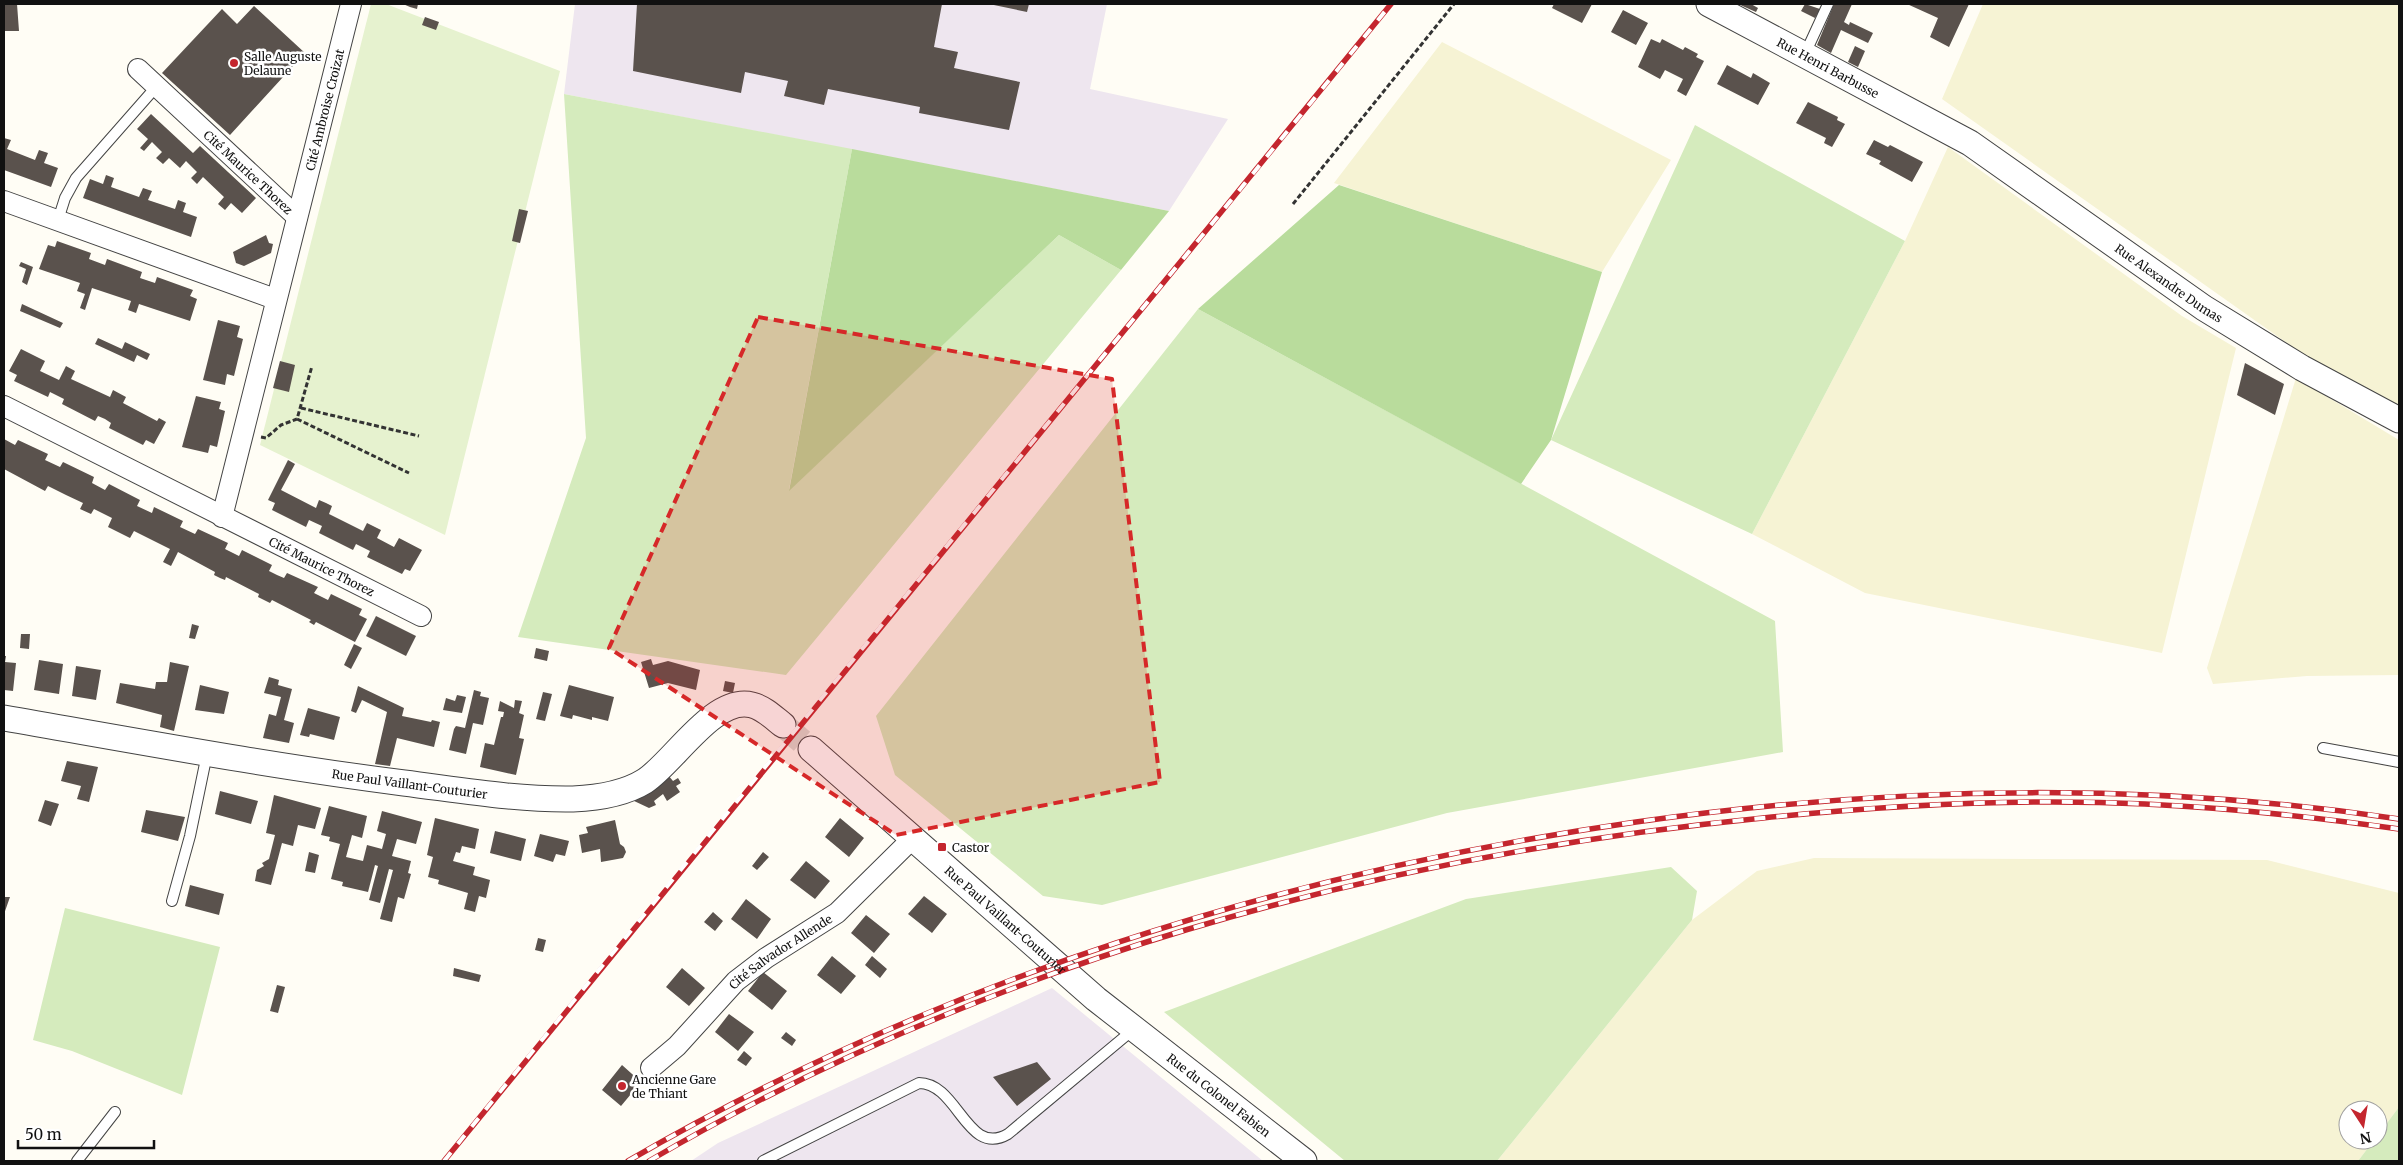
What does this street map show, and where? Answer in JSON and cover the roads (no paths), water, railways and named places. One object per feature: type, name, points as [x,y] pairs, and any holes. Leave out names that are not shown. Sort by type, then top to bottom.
[{"type":"street","name":"Cité Ambroise Croizat","points":[[297,216],[351,4]]},
{"type":"street","name":"Rue Henri Barbusse","points":[[1709,4],[1948,130]]},
{"type":"street","name":"Cité Maurice Thorez","points":[[138,68],[297,216],[222,517]]},
{"type":"street","name":"Rue Alexandre Dumas","points":[[1948,130],[1993,158],[2204,308],[2302,368],[2399,420]]},
{"type":"street","points":[[4,200],[275,299]]},
{"type":"street","name":"Cité Maurice Thorez","points":[[4,406],[421,616]]},
{"type":"street","name":"Rue Paul Vaillant-Couturier","points":[[4,718],[207,754],[352,776],[498,794],[574,798],[616,793],[646,780],[710,720],[735,705],[744,704],[759,707],[783,725]]},
{"type":"street","name":"Rue Paul Vaillant-Couturier","points":[[811,749],[914,837],[1063,970],[1134,1029]]},
{"type":"street","name":"Cité Salvador Allende","points":[[651,1068],[677,1046],[736,981],[766,958],[837,913],[914,837]]},
{"type":"street","name":"Rue du Colonel Fabien","points":[[1134,1029],[1304,1161]]},
{"type":"lane","points":[[1805,54],[1828,4]]},
{"type":"lane","points":[[58,220],[65,198],[76,178],[156,86]]},
{"type":"lane","points":[[2323,748],[2399,762]]},
{"type":"lane","points":[[172,901],[190,836],[207,754]]},
{"type":"lane","points":[[763,1161],[919,1083],[931,1084],[941,1090],[979,1135],[988,1139],[998,1138],[1008,1134],[1134,1029]]},
{"type":"lane","points":[[77,1161],[115,1112]]},
{"type":"tunnel","points":[[783,725],[811,749]]},
{"type":"railway","points":[[444,1161],[1391,4]]},
{"type":"railway","points":[[628,1161],[746,1097],[866,1039],[990,988],[1116,943],[1243,904],[1373,871],[1504,844],[1636,822],[1731,810],[1826,801],[1922,795],[2018,793],[2209,798],[2399,819]]},
{"type":"railway","points":[[649,1161],[778,1091],[911,1029],[1048,975],[1187,929],[1329,891],[1473,860],[1618,836],[1763,818],[1858,809],[2002,802],[2097,802],[2209,808],[2399,829]]},
{"type":"place","name":"Salle Auguste Delaune","points":[[234,63]]},
{"type":"place","name":"Castor","points":[[942,847]]},
{"type":"place","name":"Ancienne Gare de Thiant","points":[[622,1086]]}]
